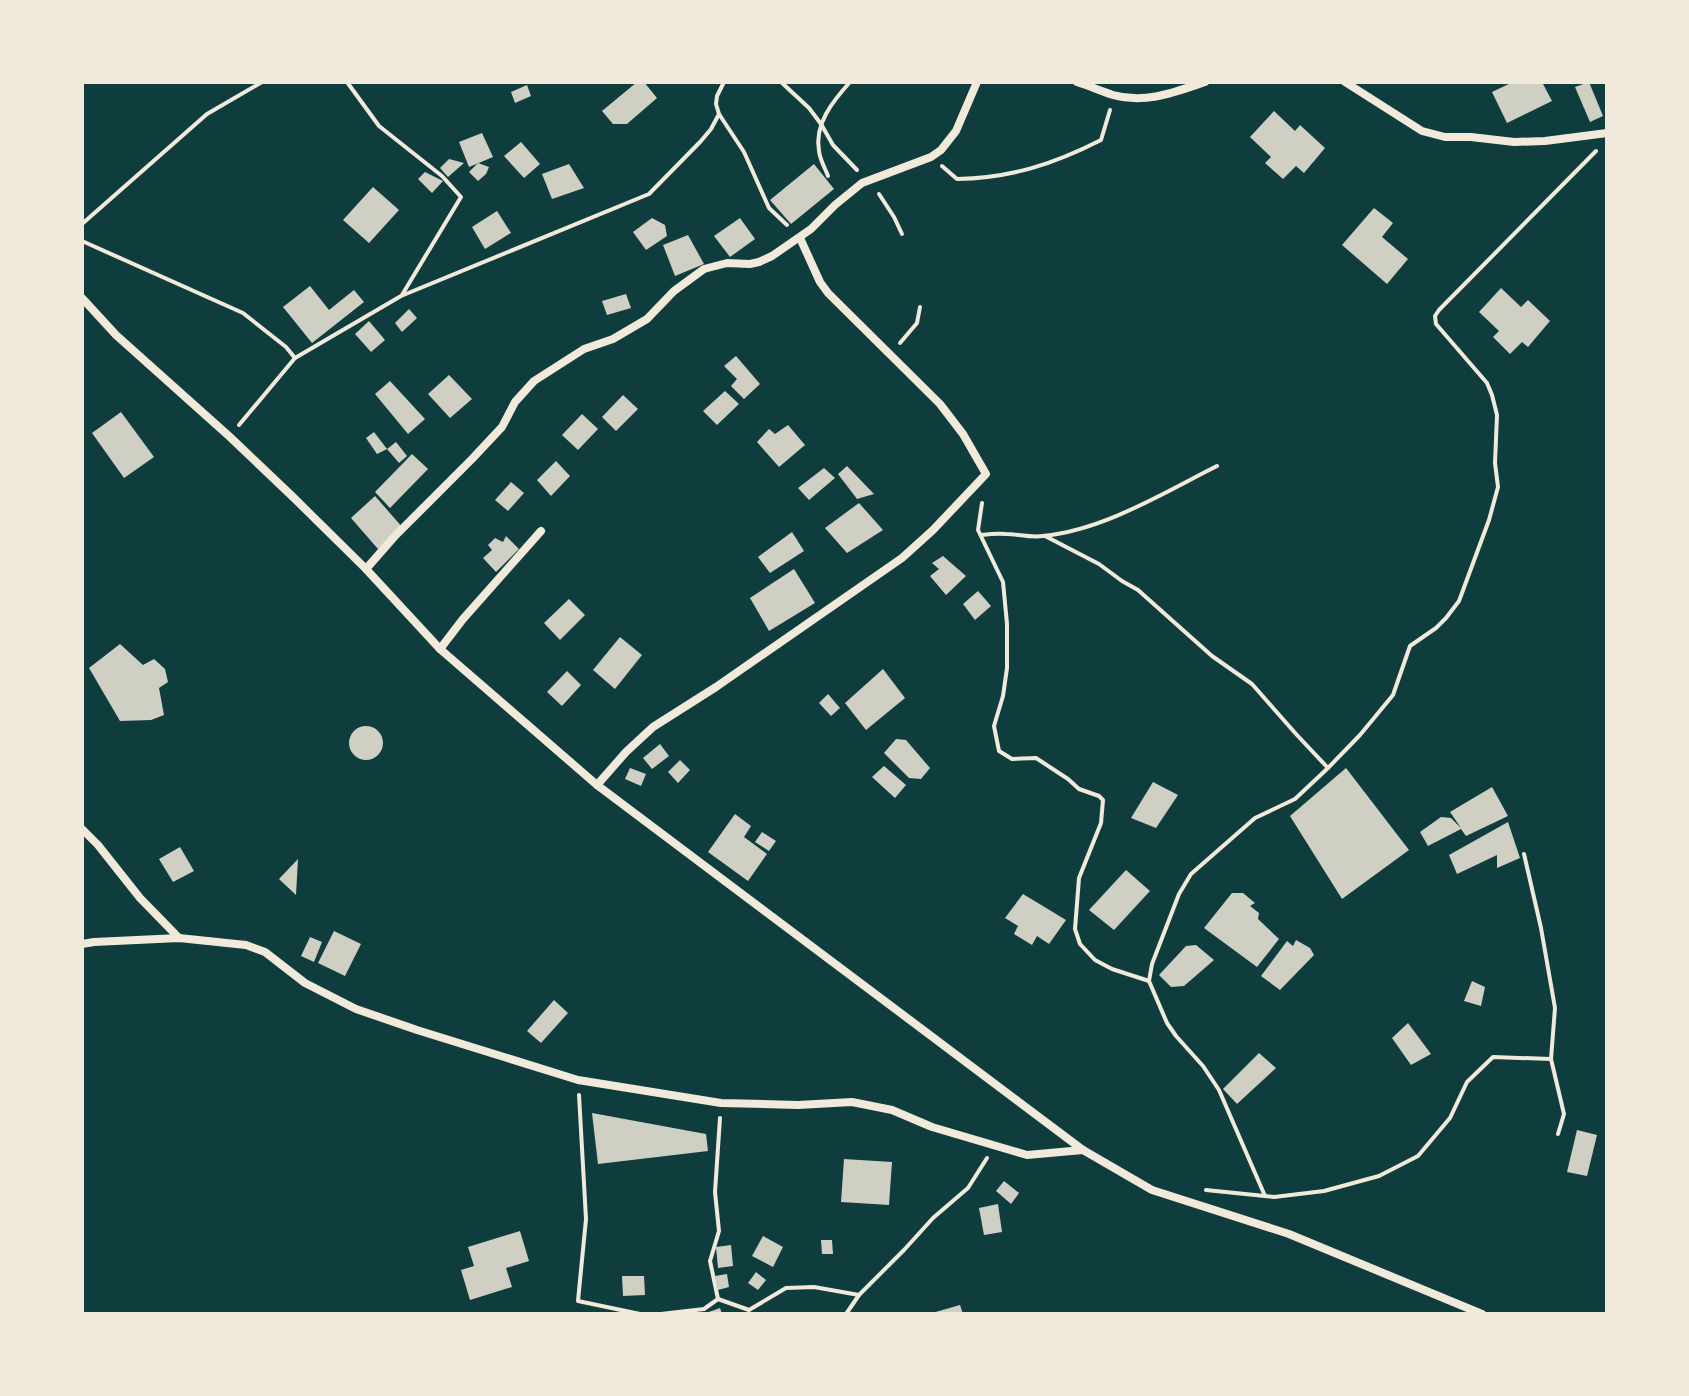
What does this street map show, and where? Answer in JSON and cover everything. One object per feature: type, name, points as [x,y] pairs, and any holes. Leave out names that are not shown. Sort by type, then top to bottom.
[{"type":"street","points":[[366,569],[502,427],[515,402],[534,381],[584,349],[613,339],[647,319],[674,291],[704,269],[727,263],[750,264],[772,256],[820,222],[855,188],[931,157],[956,131],[977,82]]},
{"type":"street","points":[[1077,82],[1131,98],[1164,96],[1205,82]]},
{"type":"street","points":[[1345,82],[1422,131],[1445,137],[1514,142],[1607,133]]},
{"type":"street","points":[[597,785],[653,727],[902,558],[986,474],[952,418],[889,351],[828,293],[800,238]]},
{"type":"street","points":[[82,298],[116,335],[230,437],[366,569],[440,649],[597,785],[1083,1150],[1152,1190],[1289,1234],[1482,1314]]},
{"type":"street","points":[[440,649],[541,531]]},
{"type":"street","points":[[82,829],[140,898],[179,938]]},
{"type":"street","points":[[82,944],[179,938],[246,945],[265,952],[305,983],[356,1009],[578,1080],[721,1103],[798,1105],[852,1102],[892,1110],[932,1127],[1027,1155],[1083,1150]]},
{"type":"path","points":[[82,224],[207,114],[262,82]]},
{"type":"path","points":[[347,82],[379,126],[442,176],[461,197],[401,296]]},
{"type":"path","points":[[724,82],[717,96],[719,114],[744,152],[769,208],[800,238]]},
{"type":"path","points":[[781,82],[809,108],[833,145],[869,180],[902,234]]},
{"type":"path","points":[[828,176],[818,148],[821,124],[828,108],[850,82]]},
{"type":"path","points":[[931,157],[957,179],[998,177],[1069,156],[1101,140],[1114,95]]},
{"type":"path","points":[[230,437],[295,358],[401,296],[649,194],[706,135],[719,114]]},
{"type":"path","points":[[1265,1196],[1219,1090],[1167,1023],[1149,981],[1159,942],[1191,874],[1255,818],[1295,799],[1328,768],[1393,695],[1410,646],[1436,628],[1459,601],[1498,487],[1495,463],[1497,415],[1487,383],[1436,324],[1435,316],[1600,147]]},
{"type":"path","points":[[82,241],[243,313],[286,347],[295,358]]},
{"type":"path","points":[[889,351],[911,333],[920,307]]},
{"type":"path","points":[[981,535],[1007,533],[1045,536],[1090,526],[1217,466]]},
{"type":"path","points":[[986,474],[978,530],[1003,582],[1008,640],[1003,696],[994,726],[999,751],[1012,759],[1036,758],[1079,789],[1103,800],[1101,823],[1079,878],[1075,929],[1080,944],[1095,960],[1149,981]]},
{"type":"path","points":[[1045,536],[1099,564],[1138,590],[1212,656],[1252,684],[1328,768]]},
{"type":"path","points":[[1524,854],[1555,1008],[1551,1059],[1564,1114],[1558,1134]]},
{"type":"path","points":[[1196,1190],[1274,1197],[1324,1191],[1379,1176],[1418,1156],[1450,1118],[1467,1082],[1493,1057],[1551,1059]]},
{"type":"path","points":[[578,1080],[586,1219],[578,1301],[640,1314]]},
{"type":"path","points":[[718,1299],[710,1261],[719,1231],[715,1192],[721,1103]]},
{"type":"path","points":[[846,1314],[859,1295],[933,1218],[968,1188],[995,1146]]},
{"type":"path","points":[[718,1299],[749,1310],[786,1288],[814,1287],[859,1295]]},
{"type":"path","points":[[661,1314],[704,1309],[718,1299]]},
{"type":"building","points":[[637,82],[644,82],[657,98],[627,124],[613,124],[602,111]]},
{"type":"building","points":[[1513,82],[1542,82],[1552,101],[1507,123],[1492,92]]},
{"type":"building","points":[[1589,82],[1603,116],[1590,122],[1575,87]]},
{"type":"building","points":[[527,85],[531,96],[515,103],[511,92]]},
{"type":"building","points":[[1274,111],[1295,131],[1300,125],[1325,148],[1304,173],[1296,166],[1283,179],[1265,163],[1271,157],[1250,137]]},
{"type":"building","points":[[482,133],[493,157],[469,167],[459,142]]},
{"type":"building","points":[[521,142],[540,164],[524,178],[504,156]]},
{"type":"building","points":[[449,159],[464,163],[448,177],[440,168]]},
{"type":"building","points":[[478,163],[489,167],[478,181],[469,172]]},
{"type":"building","points":[[569,164],[584,188],[552,199],[542,174]]},
{"type":"building","points":[[814,164],[834,189],[791,224],[770,200]]},
{"type":"building","points":[[425,172],[443,181],[432,193],[418,179]]},
{"type":"building","points":[[373,187],[399,210],[369,243],[343,220]]},
{"type":"building","points":[[1374,208],[1393,223],[1382,237],[1408,259],[1387,284],[1342,245]]},
{"type":"building","points":[[497,211],[511,233],[485,249],[472,227]]},
{"type":"building","points":[[652,218],[665,225],[667,236],[646,250],[633,232]]},
{"type":"building","points":[[740,218],[755,239],[730,257],[714,236]]},
{"type":"building","points":[[688,235],[704,264],[675,276],[663,245]]},
{"type":"building","points":[[310,286],[329,310],[354,290],[364,302],[312,343],[283,307]]},
{"type":"building","points":[[1501,288],[1521,307],[1528,300],[1550,321],[1528,347],[1522,342],[1510,354],[1493,337],[1499,331],[1479,312]]},
{"type":"building","points":[[626,294],[631,308],[607,315],[602,301]]},
{"type":"building","points":[[409,309],[417,318],[402,332],[395,323]]},
{"type":"building","points":[[369,321],[385,340],[371,352],[355,334]]},
{"type":"building","points":[[736,356],[760,384],[744,399],[731,386],[737,379],[724,366]]},
{"type":"building","points":[[449,375],[472,399],[450,418],[428,394]]},
{"type":"building","points":[[390,381],[425,419],[408,434],[375,394]]},
{"type":"building","points":[[725,391],[739,404],[717,425],[703,411]]},
{"type":"building","points":[[623,395],[638,409],[616,431],[602,417]]},
{"type":"building","points":[[121,412],[154,457],[124,478],[92,433]]},
{"type":"building","points":[[582,414],[598,429],[578,450],[562,435]]},
{"type":"building","points":[[788,425],[805,445],[779,467],[757,442],[769,429],[775,434]]},
{"type":"building","points":[[374,432],[387,449],[377,454],[366,438]]},
{"type":"building","points":[[396,442],[407,456],[399,463],[387,449]]},
{"type":"building","points":[[412,454],[428,469],[390,508],[375,492]]},
{"type":"building","points":[[556,461],[570,476],[551,496],[537,480]]},
{"type":"building","points":[[847,466],[874,494],[857,499],[838,474]]},
{"type":"building","points":[[824,468],[835,478],[809,500],[798,488]]},
{"type":"building","points":[[511,482],[524,493],[508,511],[495,500]]},
{"type":"building","points":[[375,496],[403,528],[378,549],[351,518]]},
{"type":"building","points":[[859,503],[883,530],[847,553],[825,528]]},
{"type":"building","points":[[792,532],[804,551],[770,573],[758,557]]},
{"type":"building","points":[[506,536],[519,549],[496,572],[483,558],[492,550],[488,545],[495,538],[503,542]]},
{"type":"building","points":[[943,556],[966,576],[946,595],[930,576],[939,569],[932,563]]},
{"type":"building","points":[[794,569],[815,603],[769,631],[750,598]]},
{"type":"building","points":[[978,591],[991,606],[975,620],[963,604]]},
{"type":"building","points":[[569,599],[585,615],[560,640],[544,623]]},
{"type":"building","points":[[620,637],[642,655],[615,689],[593,670]]},
{"type":"building","points":[[120,644],[143,665],[154,659],[165,669],[168,682],[159,688],[164,715],[151,720],[120,721],[89,668]]},
{"type":"building","points":[[883,669],[905,698],[866,730],[845,703]]},
{"type":"building","points":[[567,671],[581,685],[562,706],[547,692]]},
{"type":"building","points":[[828,694],[840,708],[831,716],[819,703]]},
{"type":"building","points":[[366,726],[378,731],[383,743],[378,755],[366,760],[354,755],[349,743],[354,731]]},
{"type":"building","points":[[896,739],[906,740],[930,768],[921,779],[909,778],[884,753]]},
{"type":"building","points":[[660,744],[669,756],[652,769],[643,758]]},
{"type":"building","points":[[680,760],[690,770],[678,783],[668,772]]},
{"type":"building","points":[[884,766],[906,785],[895,798],[872,777]]},
{"type":"building","points":[[630,768],[646,774],[641,786],[625,779]]},
{"type":"building","points":[[1346,768],[1409,850],[1342,899],[1290,816]]},
{"type":"building","points":[[1153,782],[1178,795],[1156,828],[1131,818]]},
{"type":"building","points":[[1492,787],[1508,816],[1466,836],[1461,829],[1428,846],[1420,832],[1441,817],[1451,818],[1461,828],[1450,812]]},
{"type":"building","points":[[735,814],[751,826],[744,837],[767,854],[748,881],[708,852]]},
{"type":"building","points":[[1508,822],[1520,858],[1497,868],[1497,855],[1457,874],[1449,855]]},
{"type":"building","points":[[762,832],[776,841],[769,851],[755,842]]},
{"type":"building","points":[[180,847],[194,871],[173,882],[159,859]]},
{"type":"building","points":[[298,859],[296,895],[279,879]]},
{"type":"building","points":[[1126,870],[1150,891],[1114,930],[1089,910]]},
{"type":"building","points":[[1232,893],[1243,893],[1255,903],[1250,906],[1259,913],[1258,919],[1279,939],[1257,967],[1204,928]]},
{"type":"building","points":[[1023,894],[1066,920],[1049,944],[1037,936],[1032,945],[1014,934],[1018,926],[1005,918]]},
{"type":"building","points":[[334,931],[361,944],[345,976],[318,963]]},
{"type":"building","points":[[310,937],[322,942],[314,962],[301,956]]},
{"type":"building","points":[[1296,940],[1310,948],[1314,955],[1280,990],[1261,976],[1287,941],[1293,946]]},
{"type":"building","points":[[1196,945],[1214,960],[1184,986],[1171,987],[1159,975],[1186,946]]},
{"type":"building","points":[[1472,981],[1485,987],[1481,1006],[1464,1001]]},
{"type":"building","points":[[554,1000],[568,1013],[541,1043],[527,1031]]},
{"type":"building","points":[[1408,1023],[1431,1054],[1411,1065],[1392,1038]]},
{"type":"building","points":[[1259,1053],[1276,1068],[1237,1104],[1223,1089]]},
{"type":"building","points":[[592,1113],[706,1134],[708,1151],[598,1164]]},
{"type":"building","points":[[1577,1130],[1597,1135],[1587,1176],[1567,1172]]},
{"type":"building","points":[[844,1159],[892,1162],[889,1205],[841,1202]]},
{"type":"building","points":[[1004,1181],[1019,1193],[1011,1204],[996,1191]]},
{"type":"building","points":[[998,1204],[1002,1232],[984,1235],[979,1208]]},
{"type":"building","points":[[520,1231],[529,1261],[506,1268],[512,1287],[470,1300],[461,1270],[474,1266],[468,1247]]},
{"type":"building","points":[[763,1236],[783,1247],[773,1267],[752,1256]]},
{"type":"building","points":[[821,1240],[832,1240],[833,1254],[822,1254]]},
{"type":"building","points":[[731,1245],[733,1266],[718,1268],[716,1247]]},
{"type":"building","points":[[756,1272],[766,1280],[758,1290],[748,1283]]},
{"type":"building","points":[[727,1274],[729,1287],[718,1290],[715,1276]]},
{"type":"building","points":[[622,1276],[644,1276],[645,1295],[623,1296]]},
{"type":"building","points":[[960,1305],[963,1314],[932,1314],[932,1313]]},
{"type":"building","points":[[720,1308],[722,1314],[703,1314]]}]
